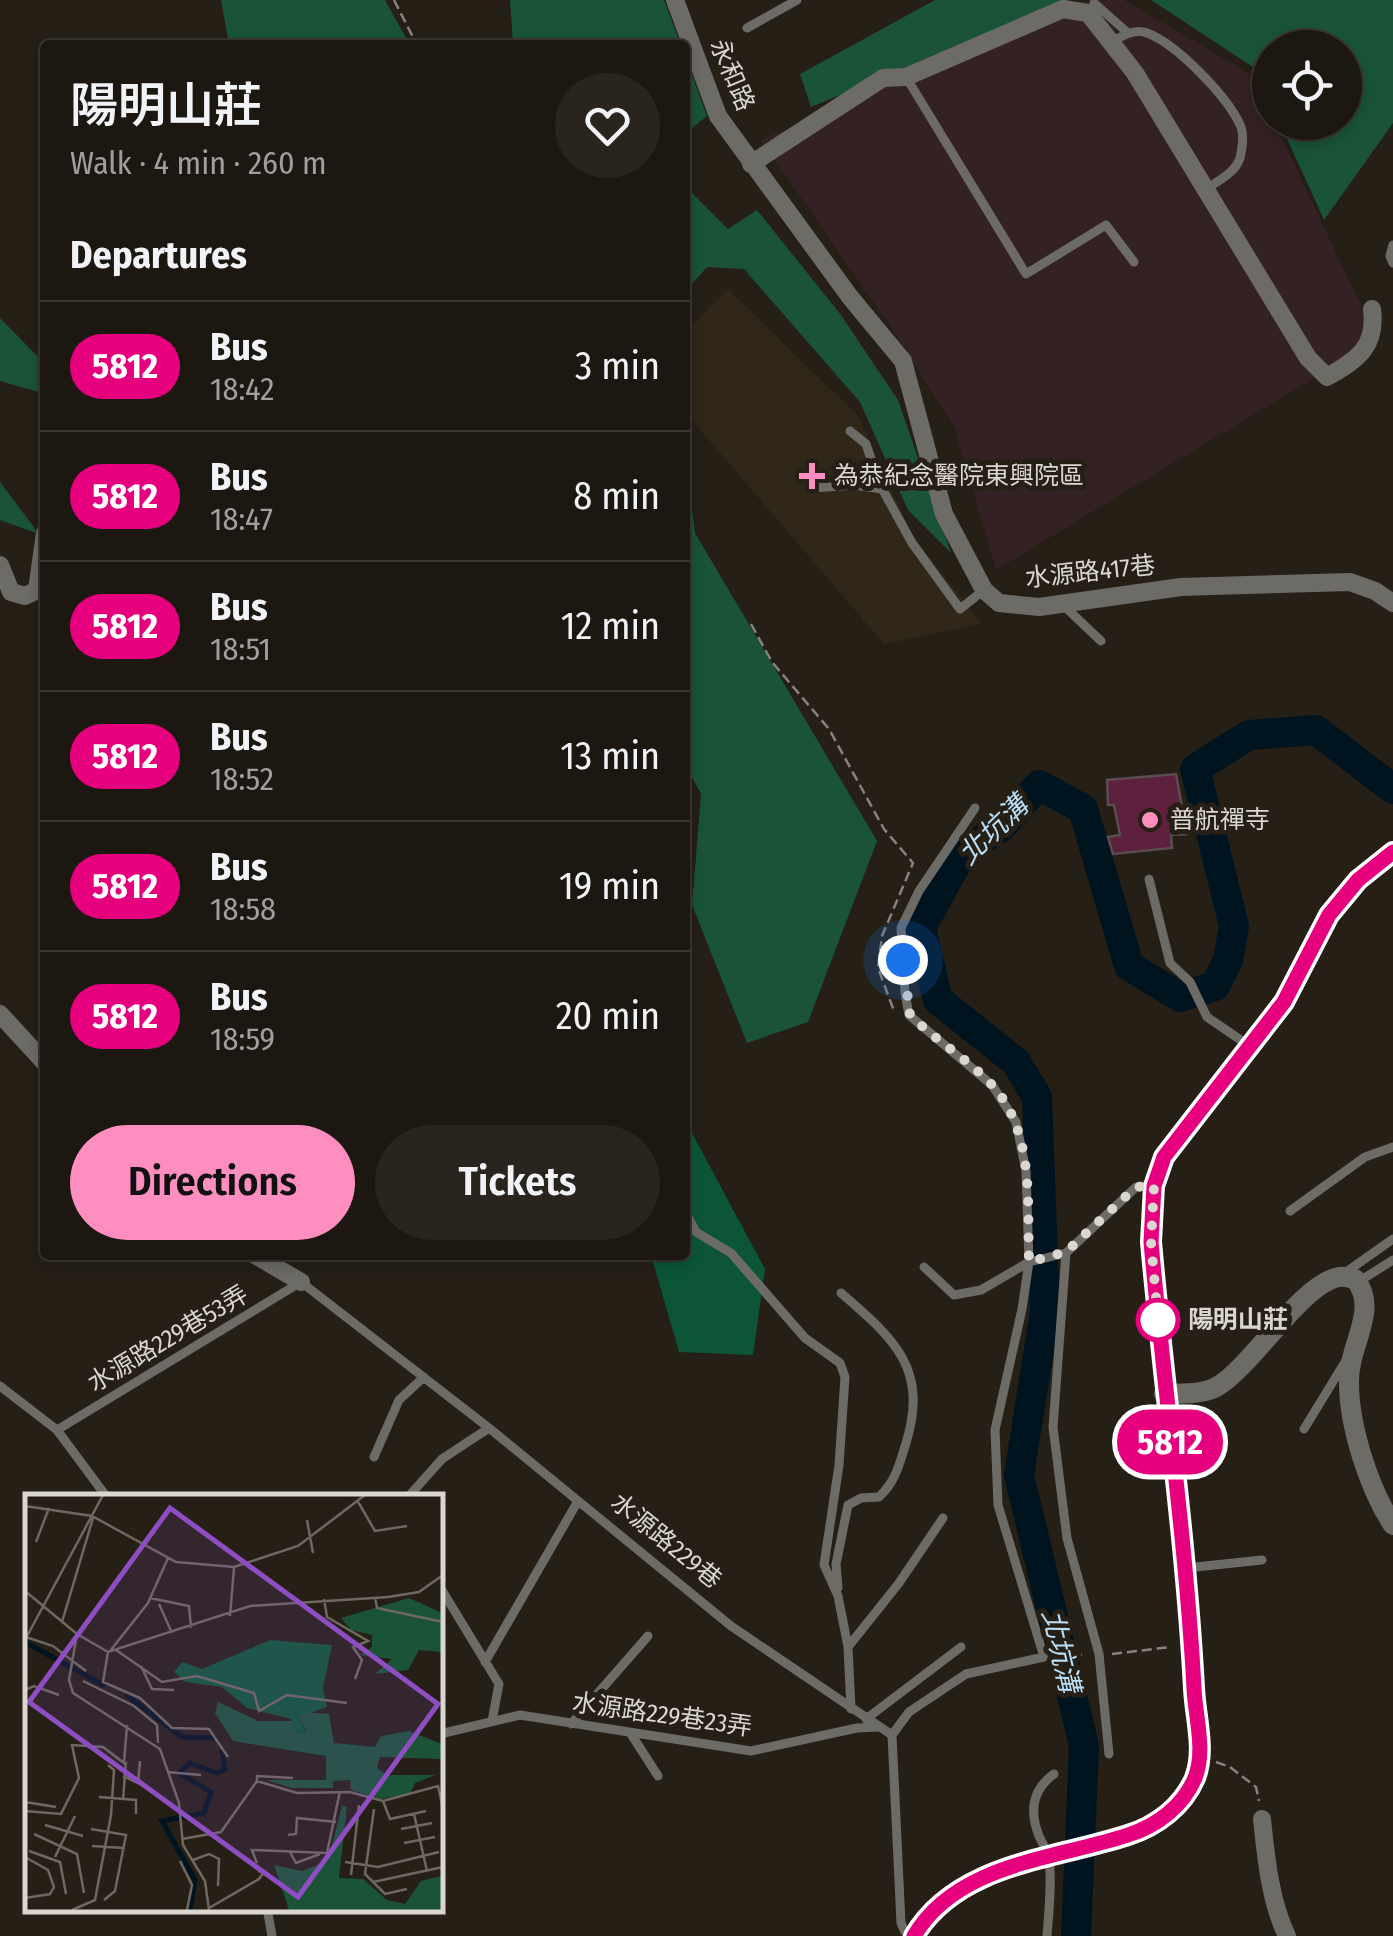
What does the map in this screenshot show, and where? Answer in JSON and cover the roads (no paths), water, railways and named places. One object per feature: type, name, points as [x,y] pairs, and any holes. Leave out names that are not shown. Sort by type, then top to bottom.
[{"type":"street","name":"永和路","points":[[676,0],[718,116],[752,164]]},
{"type":"street","points":[[984,590],[944,514],[903,361],[850,297],[752,164],[883,78],[906,77],[1063,9],[1088,14],[1135,73],[1308,358],[1327,377],[1356,361],[1374,330],[1372,310]]},
{"type":"street","points":[[0,565],[11,592],[25,596],[38,590],[40,574]]},
{"type":"street","name":"水源路417巷","points":[[984,590],[998,602],[1019,607],[1064,605],[1182,587],[1350,582],[1393,603]]},
{"type":"street","points":[[910,1936],[946,1901],[990,1875],[1048,1854],[1139,1832],[1184,1797],[1200,1758],[1151,1242],[1154,1186],[1164,1157],[1284,1002],[1329,915],[1358,880],[1393,852]]},
{"type":"street","points":[[0,1014],[40,1058]]},
{"type":"street","name":"水源路229巷","points":[[264,1260],[301,1282]]},
{"type":"street","points":[[1164,1394],[1217,1387],[1246,1362],[1282,1320],[1322,1286],[1349,1280],[1365,1291],[1366,1310],[1352,1352],[1349,1384],[1355,1432],[1383,1510],[1393,1525]]},
{"type":"street","points":[[1262,1819],[1280,1934]]},
{"type":"lane","points":[[746,28],[797,0]]},
{"type":"lane","points":[[1094,3],[1128,33]]},
{"type":"lane","points":[[1111,42],[1128,33],[1145,32],[1199,68],[1241,127],[1239,161],[1229,174],[1206,189]]},
{"type":"lane","points":[[906,77],[1026,274],[1106,226],[1134,262]]},
{"type":"lane","points":[[1393,245],[1393,262]]},
{"type":"lane","points":[[850,431],[866,444],[882,488],[912,543],[960,609],[984,590]]},
{"type":"lane","points":[[813,488],[882,488]]},
{"type":"lane","points":[[1064,605],[1101,641]]},
{"type":"lane","points":[[910,1936],[901,1923],[892,1735],[908,1712],[966,1674],[1044,1657],[998,1506],[995,1430],[1029,1262],[1026,1171],[1016,1122],[992,1085],[910,1015],[901,928],[928,878],[975,808]]},
{"type":"lane","points":[[1149,879],[1170,963],[1190,982],[1207,1017],[1251,1046]]},
{"type":"lane","points":[[1290,1211],[1365,1157],[1393,1147]]},
{"type":"lane","points":[[924,1267],[954,1295],[981,1290],[1029,1262],[1066,1252],[1136,1187],[1154,1186]]},
{"type":"lane","points":[[690,1221],[696,1232],[731,1253],[805,1338],[840,1364],[845,1378],[839,1465],[824,1565],[838,1596]]},
{"type":"lane","points":[[1349,1280],[1393,1239]]},
{"type":"lane","points":[[1066,1252],[1053,1427],[1067,1538],[1099,1654],[1109,1754]]},
{"type":"lane","points":[[1349,1280],[1393,1260]]},
{"type":"lane","name":"水源路229巷","points":[[301,1282],[489,1428],[731,1626],[892,1735]]},
{"type":"lane","name":"水源路229巷53弄","points":[[57,1430],[301,1282]]},
{"type":"lane","points":[[841,1293],[896,1345],[908,1366],[915,1401],[894,1483],[879,1498],[861,1498],[848,1505],[836,1564],[852,1710]]},
{"type":"lane","points":[[1304,1428],[1352,1352]]},
{"type":"lane","points":[[374,1457],[399,1400],[424,1377]]},
{"type":"lane","points":[[0,1386],[57,1430],[105,1494]]},
{"type":"lane","points":[[411,1494],[442,1460],[489,1428]]},
{"type":"lane","points":[[486,1662],[578,1501]]},
{"type":"lane","points":[[848,1647],[899,1583],[943,1518]]},
{"type":"lane","points":[[1184,1568],[1262,1560]]},
{"type":"lane","points":[[442,1590],[499,1684],[492,1720]]},
{"type":"lane","points":[[571,1724],[648,1636]]},
{"type":"lane","points":[[866,1719],[962,1646]]},
{"type":"lane","name":"水源路229巷23弄","points":[[442,1733],[520,1715],[751,1751],[878,1727]]},
{"type":"lane","points":[[631,1734],[658,1776]]},
{"type":"lane","points":[[1047,1936],[1048,1854],[1036,1824],[1034,1796],[1054,1774]]},
{"type":"lane","points":[[267,1911],[272,1936]]},
{"type":"waterway","name":"北坑溝","points":[[1076,1936],[1084,1746],[1019,1475],[1045,1312],[1037,1097],[1016,1062],[938,1000],[921,928],[962,853],[1000,828],[1039,785],[1083,809],[1129,966],[1180,997],[1215,986],[1228,960],[1234,926],[1195,769],[1249,735],[1316,730],[1393,789]]},
{"type":"place","name":"為恭紀念醫院東興院區","points":[[812,476]]},
{"type":"place","name":"普航禪寺","points":[[1150,820]]},
{"type":"place","name":"陽明山莊","points":[[1158,1320]]}]
